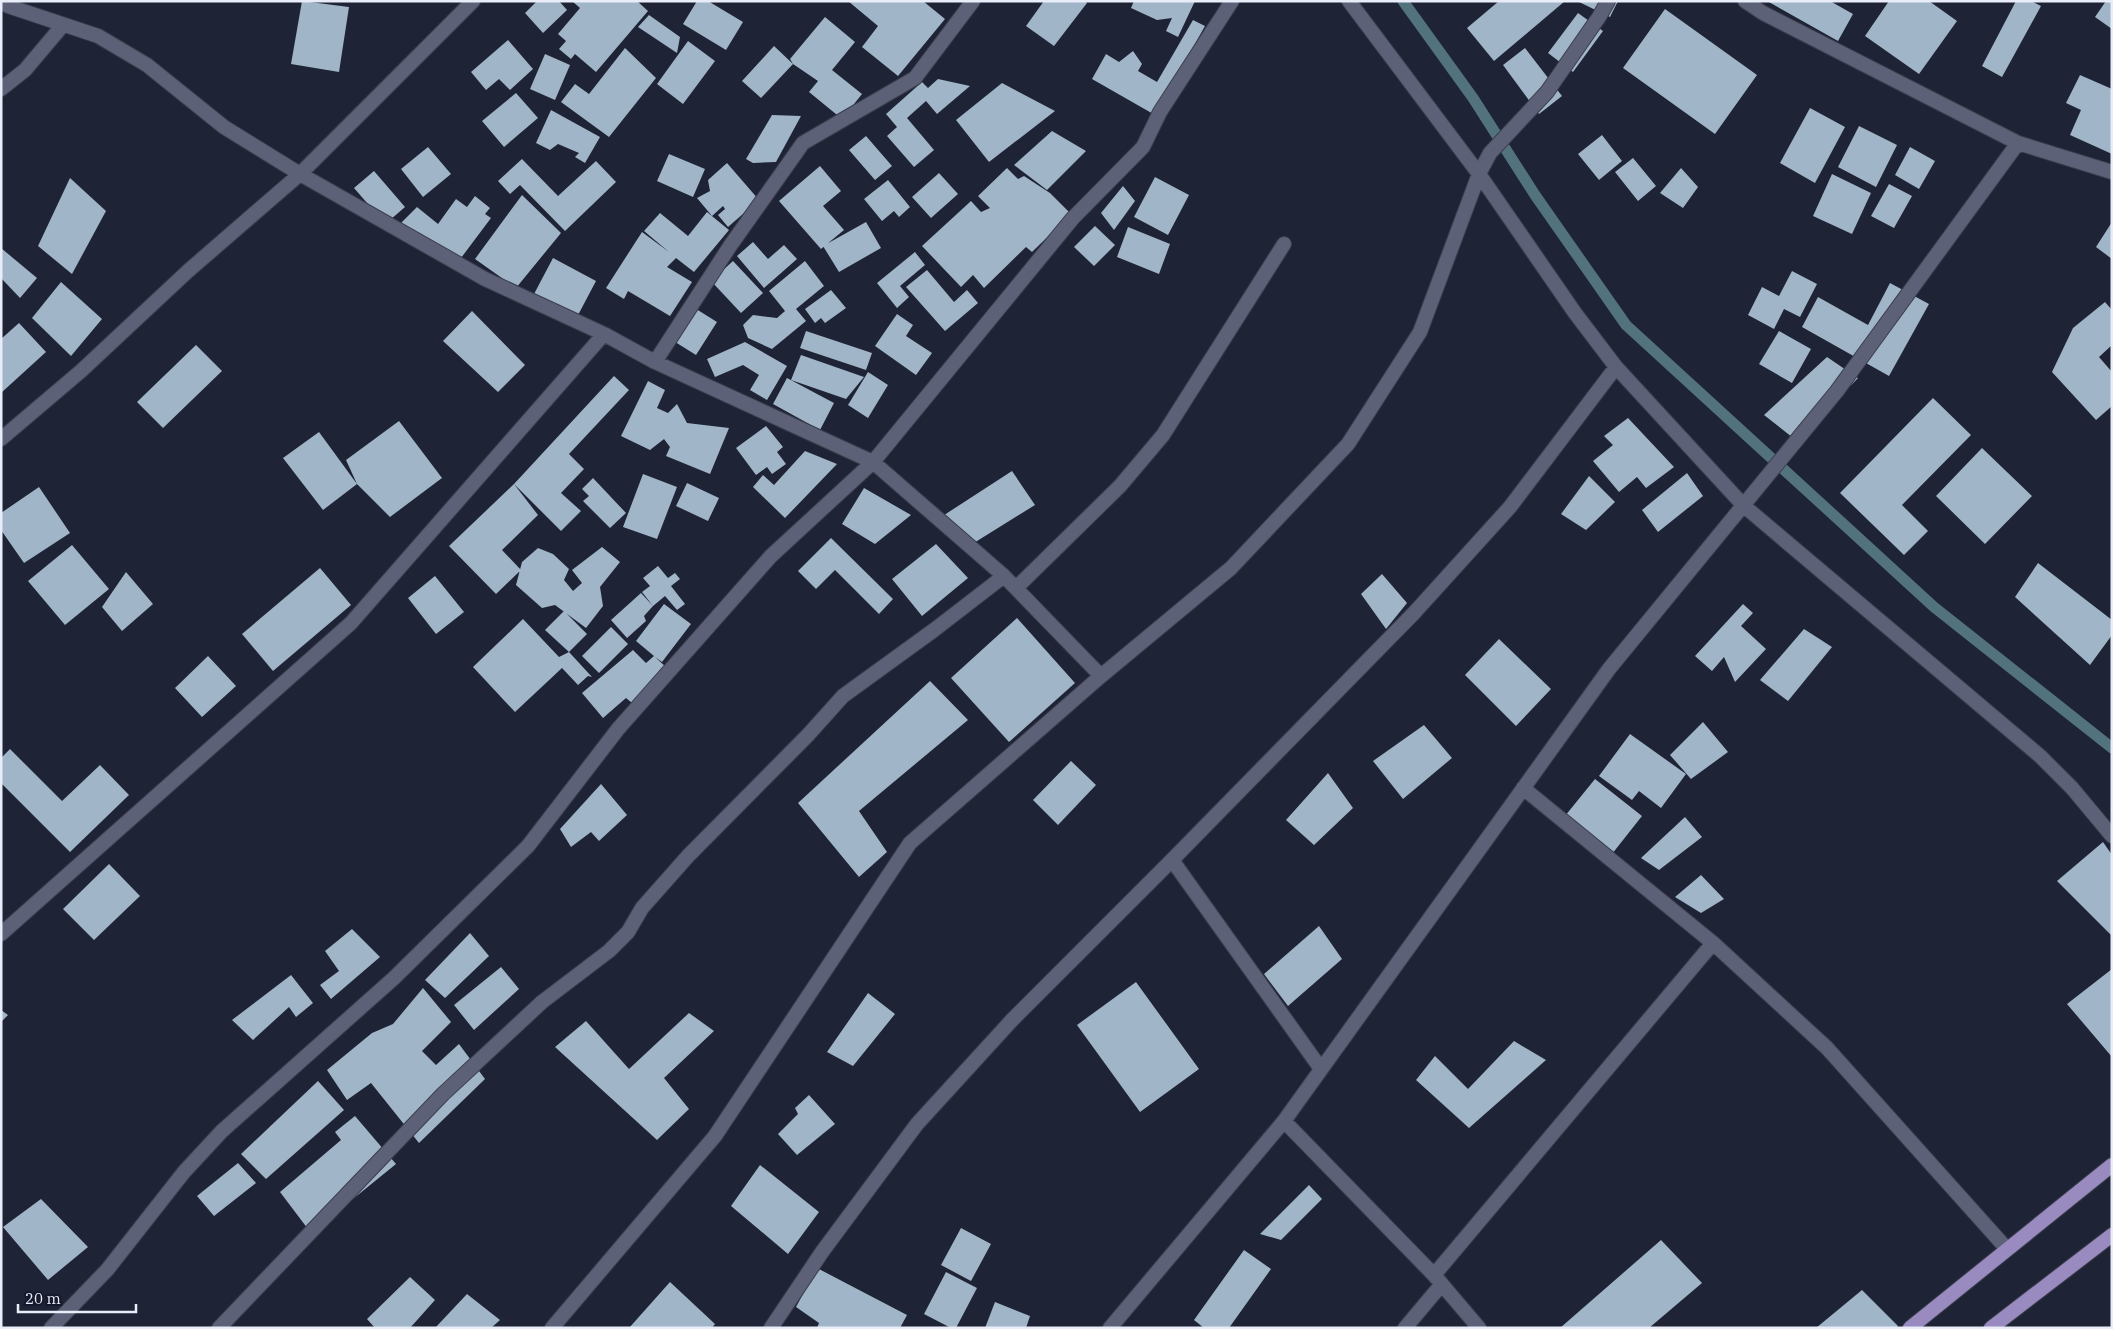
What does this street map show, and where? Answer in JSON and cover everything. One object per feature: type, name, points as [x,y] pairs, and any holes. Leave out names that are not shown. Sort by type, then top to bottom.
[{"type":"main road","points":[[1910,1328],[2112,1165]]},
{"type":"main road","points":[[1991,1328],[2112,1234]]},
{"type":"street","points":[[1,440],[82,371],[188,271],[300,174],[473,1]]},
{"type":"street","points":[[655,362],[730,246],[803,143],[915,78],[974,1]]},
{"type":"street","points":[[51,1328],[107,1270],[184,1172],[222,1131],[394,978],[528,846],[618,729],[771,556],[873,462],[1073,218],[1143,147],[1160,112],[1232,1]]},
{"type":"street","points":[[1349,1],[1479,174],[1575,313],[1616,367],[1744,506],[2040,756],[2072,788],[2112,836]]},
{"type":"street","points":[[552,1328],[715,1136],[910,843],[1101,676],[1231,568],[1348,444],[1420,332],[1479,174],[1490,153],[1546,92],[1599,17],[1608,1]]},
{"type":"street","points":[[1745,1],[1763,13],[2018,143],[2112,172]]},
{"type":"street","points":[[1,2],[98,36],[147,65],[224,127],[300,174],[486,279],[604,334],[655,362],[873,462],[1004,576],[1101,676]]},
{"type":"street","points":[[1,89],[26,70],[64,25]]},
{"type":"street","points":[[1110,1328],[1284,1121],[1609,669],[1838,391],[2018,143]]},
{"type":"street","points":[[1016,588],[1120,486],[1163,435],[1284,244]]},
{"type":"street","points":[[1,934],[351,623],[604,334]]},
{"type":"street","points":[[771,1328],[822,1252],[917,1124],[1012,1020],[1414,613],[1504,514],[1616,367]]},
{"type":"street","points":[[219,1328],[443,1094],[542,1002],[609,951],[628,932],[642,908],[688,856],[808,735],[843,696],[1004,576]]},
{"type":"street","points":[[1523,788],[1713,944],[1827,1048],[2007,1249]]},
{"type":"street","points":[[1172,860],[1322,1069]]},
{"type":"street","points":[[1405,1328],[1438,1280],[1713,944]]},
{"type":"street","points":[[1284,1121],[1438,1280],[1479,1328]]},
{"type":"building","points":[[302,1],[349,7],[339,72],[291,64]]},
{"type":"building","points":[[537,1],[559,1],[567,10],[543,33],[525,13]]},
{"type":"building","points":[[572,1],[637,1],[648,11],[596,72],[575,54],[571,59],[559,49],[566,41],[558,34],[580,8]]},
{"type":"building","points":[[697,1],[708,1],[743,22],[726,50],[683,24]]},
{"type":"building","points":[[848,1],[923,1],[945,19],[898,76],[862,47],[878,26]]},
{"type":"building","points":[[1044,1],[1085,1],[1087,3],[1054,46],[1026,26]]},
{"type":"building","points":[[1134,1],[1195,1],[1178,37],[1166,31],[1172,18],[1157,20],[1131,8]]},
{"type":"building","points":[[1499,1],[1565,1],[1494,61],[1467,28]]},
{"type":"building","points":[[1577,1],[1618,1],[1610,17]]},
{"type":"building","points":[[1767,1],[1830,1],[1853,14],[1838,41]]},
{"type":"building","points":[[1889,1],[1929,1],[1957,21],[1919,74],[1865,36]]},
{"type":"building","points":[[2016,1],[2031,1],[2041,6],[2002,77],[1982,66]]},
{"type":"building","points":[[2106,1],[2112,1],[2112,29],[2095,17]]},
{"type":"building","points":[[1665,9],[1757,75],[1715,134],[1623,68]]},
{"type":"building","points":[[1578,13],[1603,31],[1573,72],[1548,53]]},
{"type":"building","points":[[649,15],[680,37],[677,53],[638,27]]},
{"type":"building","points":[[825,17],[855,42],[832,70],[862,94],[842,119],[809,92],[818,81],[793,64],[790,59]]},
{"type":"building","points":[[1193,20],[1205,26],[1155,115],[1092,79],[1106,54],[1119,62],[1133,51],[1142,64],[1138,71],[1157,82]]},
{"type":"building","points":[[508,40],[533,69],[510,90],[499,79],[486,90],[471,72]]},
{"type":"building","points":[[688,41],[715,61],[683,104],[657,84]]},
{"type":"building","points":[[774,46],[793,64],[761,98],[742,81]]},
{"type":"building","points":[[625,48],[656,78],[609,137],[561,102],[575,84],[589,94]]},
{"type":"building","points":[[1525,48],[1562,96],[1539,114],[1503,65]]},
{"type":"building","points":[[545,54],[570,65],[555,100],[530,89]]},
{"type":"building","points":[[2080,75],[2112,89],[2112,154],[2070,135],[2081,110],[2066,103]]},
{"type":"building","points":[[938,79],[970,86],[937,114],[926,101],[907,118],[934,150],[914,167],[887,136],[897,127],[886,114],[922,82],[928,88]]},
{"type":"building","points":[[1002,83],[1055,111],[989,162],[956,120]]},
{"type":"building","points":[[516,93],[538,118],[504,147],[482,121]]},
{"type":"building","points":[[1810,108],[1845,127],[1815,183],[1780,163]]},
{"type":"building","points":[[551,110],[600,137],[585,163],[575,157],[579,153],[558,144],[550,150],[536,143]]},
{"type":"building","points":[[772,115],[801,116],[776,162],[753,163],[746,159]]},
{"type":"building","points":[[1859,126],[1897,145],[1876,187],[1838,167]]},
{"type":"building","points":[[1052,131],[1086,151],[1047,190],[1014,165]]},
{"type":"building","points":[[1602,135],[1622,161],[1599,180],[1578,154]]},
{"type":"building","points":[[866,136],[892,166],[875,180],[849,150]]},
{"type":"building","points":[[428,147],[451,174],[423,197],[401,169]]},
{"type":"building","points":[[1910,147],[1935,161],[1919,189],[1895,175]]},
{"type":"building","points":[[669,154],[705,169],[693,197],[657,181]]},
{"type":"building","points":[[1633,158],[1656,186],[1638,201],[1615,172]]},
{"type":"building","points":[[522,159],[558,196],[596,161],[616,182],[565,231],[520,185],[510,194],[498,181]]},
{"type":"building","points":[[727,163],[759,200],[728,227],[718,215],[725,209],[723,206],[712,216],[697,198],[710,191],[708,180]]},
{"type":"building","points":[[820,166],[841,191],[823,206],[844,230],[821,249],[779,201]]},
{"type":"building","points":[[1007,168],[1018,179],[1024,176],[1050,193],[1071,214],[1032,252],[1026,247],[984,288],[973,275],[961,287],[922,246],[971,201],[981,212],[990,208],[978,196]]},
{"type":"building","points":[[1681,168],[1698,187],[1683,208],[1660,193]]},
{"type":"building","points":[[374,171],[405,207],[390,220],[374,211],[354,188]]},
{"type":"building","points":[[939,173],[958,194],[931,218],[912,197]]},
{"type":"building","points":[[1832,174],[1871,193],[1852,234],[1813,216]]},
{"type":"building","points":[[1155,177],[1189,195],[1168,235],[1134,217]]},
{"type":"building","points":[[70,178],[106,211],[72,274],[38,246]]},
{"type":"building","points":[[888,180],[910,207],[899,217],[894,211],[882,221],[864,199]]},
{"type":"building","points":[[1889,184],[1912,196],[1894,228],[1871,216]]},
{"type":"building","points":[[1123,186],[1135,201],[1114,230],[1101,213]]},
{"type":"building","points":[[522,195],[561,233],[516,288],[475,259]]},
{"type":"building","points":[[475,196],[490,208],[485,214],[491,218],[458,262],[398,226],[417,207],[438,224],[456,199],[467,207]]},
{"type":"building","points":[[707,212],[729,230],[694,272],[676,258],[667,267],[692,282],[670,316],[628,291],[624,299],[606,288],[642,232],[669,252],[644,231],[660,213],[688,236]]},
{"type":"building","points":[[866,222],[881,248],[839,272],[823,246]]},
{"type":"building","points":[[2112,222],[2112,259],[2096,247]]},
{"type":"building","points":[[1095,226],[1115,245],[1094,266],[1074,247]]},
{"type":"building","points":[[1128,227],[1170,244],[1159,274],[1117,257]]},
{"type":"building","points":[[753,242],[768,259],[784,245],[797,259],[764,288],[737,256]]},
{"type":"building","points":[[1,248],[37,278],[20,298],[1,278]]},
{"type":"building","points":[[915,252],[925,265],[900,286],[909,297],[897,308],[877,283]]},
{"type":"building","points":[[553,258],[596,281],[577,317],[534,294]]},
{"type":"building","points":[[733,261],[763,293],[741,313],[711,281]]},
{"type":"building","points":[[805,261],[824,286],[796,309],[806,321],[772,349],[748,338],[743,325],[753,315],[777,318],[785,311],[769,291]]},
{"type":"building","points":[[927,270],[954,302],[967,290],[978,303],[945,331],[906,287]]},
{"type":"building","points":[[1792,271],[1817,284],[1800,317],[1784,309],[1774,329],[1748,315],[1762,287],[1779,296]]},
{"type":"building","points":[[61,282],[102,319],[71,356],[32,318]]},
{"type":"building","points":[[1890,283],[1929,304],[1889,376],[1802,327],[1818,297],[1868,325]]},
{"type":"building","points":[[831,290],[846,308],[825,323],[821,318],[815,323],[805,309]]},
{"type":"building","points":[[2105,302],[2112,310],[2112,345],[2099,357],[2112,372],[2112,406],[2096,420],[2052,372],[2073,328]]},
{"type":"building","points":[[693,307],[717,322],[696,355],[672,340]]},
{"type":"building","points":[[472,311],[525,365],[498,392],[443,341]]},
{"type":"building","points":[[897,314],[913,325],[906,336],[932,353],[916,375],[875,346]]},
{"type":"building","points":[[19,323],[46,352],[1,393],[1,339]]},
{"type":"building","points":[[806,331],[872,353],[866,370],[800,348]]},
{"type":"building","points":[[1779,331],[1811,349],[1792,383],[1759,364]]},
{"type":"building","points":[[745,342],[787,366],[767,400],[750,390],[759,375],[743,365],[715,377],[707,359]]},
{"type":"building","points":[[196,345],[222,371],[163,428],[137,402]]},
{"type":"building","points":[[801,355],[864,377],[846,399],[791,380]]},
{"type":"building","points":[[1827,357],[1858,378],[1797,441],[1764,415]]},
{"type":"building","points":[[868,372],[888,385],[868,418],[848,405]]},
{"type":"building","points":[[614,376],[629,390],[569,454],[584,469],[561,493],[581,511],[561,531],[514,484]]},
{"type":"building","points":[[787,378],[834,403],[820,430],[773,404]]},
{"type":"building","points":[[648,381],[665,390],[657,408],[668,413],[677,404],[687,423],[729,428],[710,474],[666,456],[670,447],[664,439],[650,450],[621,436]]},
{"type":"building","points":[[1933,398],[1971,435],[1902,505],[1928,531],[1904,555],[1840,493]]},
{"type":"building","points":[[1628,418],[1674,467],[1646,488],[1637,477],[1619,492],[1593,461],[1613,445],[1604,436]]},
{"type":"building","points":[[399,421],[442,478],[390,517],[357,484],[346,460]]},
{"type":"building","points":[[766,426],[783,447],[777,452],[786,464],[772,474],[767,467],[756,475],[736,448]]},
{"type":"building","points":[[319,432],[357,484],[323,510],[283,458]]},
{"type":"building","points":[[1982,448],[2032,496],[1985,544],[1936,496]]},
{"type":"building","points":[[805,451],[837,464],[785,518],[753,487],[763,475],[774,485]]},
{"type":"building","points":[[1012,471],[1035,505],[969,546],[938,519]]},
{"type":"building","points":[[1687,473],[1703,496],[1658,532],[1642,510]]},
{"type":"building","points":[[643,474],[677,487],[657,539],[623,527]]},
{"type":"building","points":[[1589,476],[1615,502],[1586,530],[1561,514]]},
{"type":"building","points":[[593,478],[626,513],[610,528],[583,501],[589,496],[582,489]]},
{"type":"building","points":[[687,483],[719,498],[708,521],[676,506]]},
{"type":"building","points":[[514,484],[538,515],[502,550],[521,570],[496,594],[449,546]]},
{"type":"building","points":[[39,487],[70,533],[24,563],[1,530],[1,513]]},
{"type":"building","points":[[864,488],[911,515],[875,544],[842,524]]},
{"type":"building","points":[[831,538],[893,599],[879,614],[835,570],[816,589],[798,571]]},
{"type":"building","points":[[936,544],[968,578],[922,616],[892,579]]},
{"type":"building","points":[[72,545],[109,589],[65,625],[28,581]]},
{"type":"building","points":[[602,547],[620,562],[600,587],[603,606],[586,628],[555,605],[542,608],[516,585],[522,562],[538,548],[553,554],[569,569],[564,580],[573,591],[582,583],[572,570]]},
{"type":"building","points":[[2038,563],[2112,620],[2112,635],[2090,665],[2015,597]]},
{"type":"building","points":[[658,566],[668,578],[675,573],[680,579],[671,586],[685,604],[677,610],[665,596],[653,606],[642,592],[650,586],[643,578]]},
{"type":"building","points":[[320,568],[351,605],[273,671],[242,634]]},
{"type":"building","points":[[126,572],[153,604],[122,631],[102,607]]},
{"type":"building","points":[[1382,574],[1407,603],[1386,629],[1361,594]]},
{"type":"building","points":[[435,576],[464,612],[436,634],[408,598]]},
{"type":"building","points":[[641,593],[653,606],[644,616],[646,621],[627,638],[611,620]]},
{"type":"building","points":[[664,604],[691,624],[662,662],[655,657],[666,667],[632,703],[626,698],[603,718],[582,693],[633,650],[646,663],[654,656],[636,641]]},
{"type":"building","points":[[1743,604],[1753,613],[1741,626],[1766,649],[1735,682],[1724,657],[1712,671],[1695,656]]},
{"type":"building","points":[[564,611],[587,634],[569,652],[545,630]]},
{"type":"building","points":[[1017,618],[1075,683],[1009,742],[951,678]]},
{"type":"building","points":[[523,619],[559,657],[569,652],[592,677],[588,676],[578,685],[562,668],[515,712],[473,667]]},
{"type":"building","points":[[611,627],[628,644],[599,673],[582,656]]},
{"type":"building","points":[[1804,629],[1832,647],[1788,701],[1760,680]]},
{"type":"building","points":[[1499,639],[1551,689],[1516,726],[1465,675]]},
{"type":"building","points":[[208,656],[236,686],[202,717],[175,688]]},
{"type":"building","points":[[930,681],[968,720],[859,811],[887,852],[859,877],[798,803]]},
{"type":"building","points":[[1703,722],[1728,752],[1691,779],[1670,755]]},
{"type":"building","points":[[1424,725],[1452,758],[1403,799],[1373,761]]},
{"type":"building","points":[[1630,734],[1686,774],[1661,808],[1639,791],[1632,800],[1599,776]]},
{"type":"building","points":[[10,749],[62,801],[100,765],[129,795],[70,852],[1,783],[1,758]]},
{"type":"building","points":[[1071,761],[1096,785],[1058,825],[1033,800]]},
{"type":"building","points":[[1328,773],[1353,808],[1314,845],[1286,820]]},
{"type":"building","points":[[1595,779],[1642,816],[1612,854],[1565,816]]},
{"type":"building","points":[[601,784],[627,815],[599,841],[591,832],[571,847],[560,829]]},
{"type":"building","points":[[1685,817],[1702,837],[1659,870],[1641,858]]},
{"type":"building","points":[[2103,842],[2112,855],[2112,936],[2057,881]]},
{"type":"building","points":[[109,864],[140,896],[94,940],[63,909]]},
{"type":"building","points":[[1701,875],[1724,899],[1701,913],[1675,897]]},
{"type":"building","points":[[1319,926],[1342,959],[1288,1006],[1264,974]]},
{"type":"building","points":[[352,929],[380,957],[331,999],[320,985],[339,971],[325,951]]},
{"type":"building","points":[[470,933],[489,956],[445,998],[425,980]]},
{"type":"building","points":[[501,967],[519,989],[474,1030],[454,1005]]},
{"type":"building","points":[[2112,969],[2112,1057],[2067,1004]]},
{"type":"building","points":[[291,975],[313,1003],[296,1017],[289,1007],[253,1040],[232,1020]]},
{"type":"building","points":[[1136,982],[1199,1069],[1140,1112],[1077,1025]]},
{"type":"building","points":[[423,988],[451,1022],[422,1051],[436,1065],[459,1044],[485,1079],[419,1143],[371,1083],[347,1100],[327,1070],[372,1033],[393,1024]]},
{"type":"building","points":[[868,993],[895,1014],[853,1066],[827,1052]]},
{"type":"building","points":[[1,1010],[8,1015],[1,1022]]},
{"type":"building","points":[[689,1013],[714,1031],[664,1078],[689,1109],[657,1140],[555,1047],[586,1021],[629,1069]]},
{"type":"building","points":[[1514,1041],[1546,1060],[1469,1128],[1416,1080],[1435,1056],[1468,1089]]},
{"type":"building","points":[[318,1081],[344,1110],[266,1179],[241,1154]]},
{"type":"building","points":[[809,1095],[835,1124],[797,1155],[778,1134],[798,1114],[795,1108]]},
{"type":"building","points":[[355,1116],[396,1164],[311,1233],[280,1192],[341,1140],[335,1132]]},
{"type":"building","points":[[238,1163],[256,1183],[214,1216],[197,1196]]},
{"type":"building","points":[[760,1165],[819,1212],[788,1254],[731,1206]]},
{"type":"building","points":[[1309,1185],[1322,1199],[1281,1240],[1260,1234]]},
{"type":"building","points":[[41,1199],[88,1247],[48,1280],[3,1227]]},
{"type":"building","points":[[961,1228],[991,1244],[971,1281],[941,1265]]},
{"type":"building","points":[[1661,1240],[1702,1283],[1649,1328],[1560,1328]]},
{"type":"building","points":[[1244,1250],[1271,1269],[1229,1328],[1204,1328],[1194,1320]]},
{"type":"building","points":[[817,1268],[907,1315],[900,1328],[817,1328],[819,1323],[796,1307]]},
{"type":"building","points":[[946,1272],[977,1288],[956,1328],[951,1328],[924,1314]]},
{"type":"building","points":[[410,1277],[435,1300],[410,1328],[375,1328],[367,1319]]},
{"type":"building","points":[[670,1282],[715,1324],[712,1328],[629,1328]]},
{"type":"building","points":[[1862,1290],[1898,1326],[1896,1328],[1816,1328]]},
{"type":"building","points":[[467,1294],[500,1320],[491,1328],[435,1328]]},
{"type":"building","points":[[995,1302],[1030,1316],[1026,1328],[985,1328]]},
{"type":"waterway","points":[[1403,1],[1473,98],[1535,195],[1626,325],[1934,607],[2112,748]]}]
